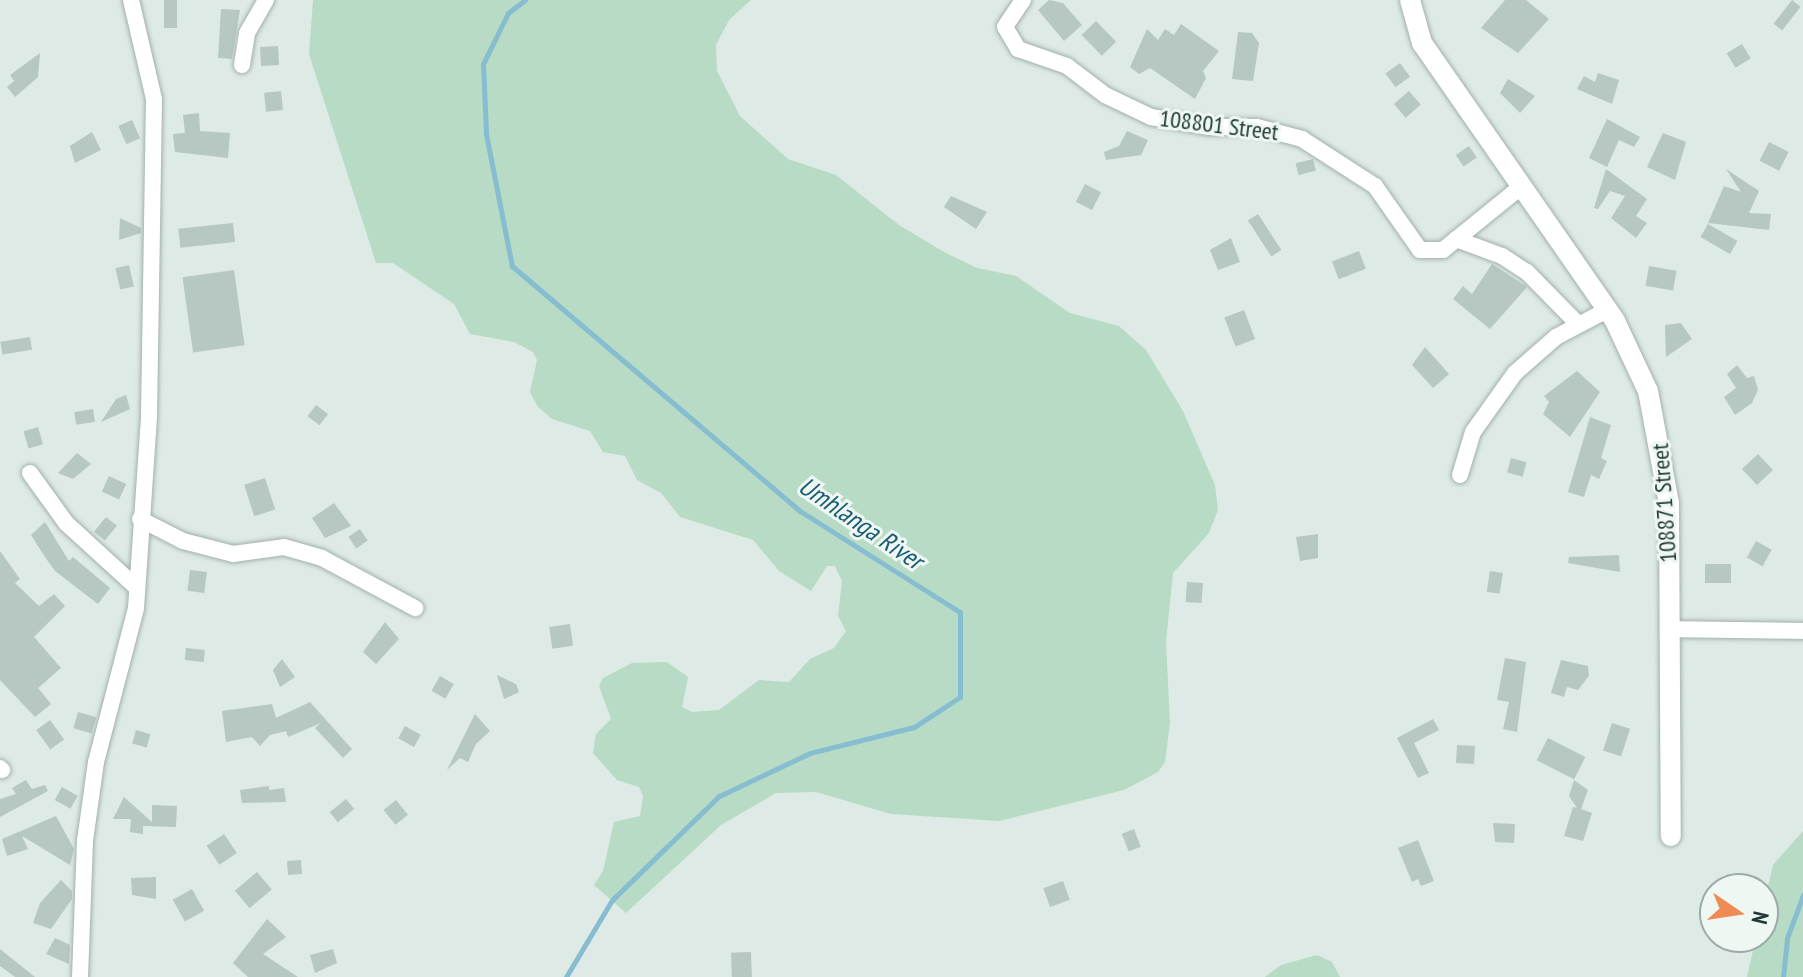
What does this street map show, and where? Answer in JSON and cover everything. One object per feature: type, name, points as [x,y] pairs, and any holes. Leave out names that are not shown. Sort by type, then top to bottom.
[{"type":"street","points":[[80,977],[85,841],[96,762],[130,634],[136,587],[153,320],[154,99],[131,0]]},
{"type":"street","points":[[242,65],[247,33],[266,0]]},
{"type":"street","name":"108801 Street","points":[[1023,0],[1005,27],[1011,42],[1026,54],[1067,66],[1105,95],[1151,117],[1210,127],[1257,127],[1302,139],[1375,186],[1415,247],[1435,252],[1522,186]]},
{"type":"street","name":"108871 Street","points":[[1410,0],[1422,43],[1607,310],[1648,391],[1660,439],[1669,503],[1671,836]]},
{"type":"street","points":[[1456,239],[1502,256],[1527,272],[1577,323]]},
{"type":"street","points":[[1460,475],[1488,407],[1515,373],[1577,323],[1607,310]]},
{"type":"street","points":[[30,473],[66,523],[136,587]]},
{"type":"street","points":[[140,519],[183,541],[233,554],[284,547],[322,558],[415,608]]},
{"type":"street","points":[[1668,629],[1803,631]]},
{"type":"green space","points":[[313,0],[751,0],[729,20],[716,45],[717,71],[740,116],[788,159],[836,175],[899,225],[944,252],[977,268],[1016,276],[1070,313],[1119,326],[1146,350],[1183,411],[1215,485],[1218,510],[1209,533],[1173,573],[1166,642],[1170,723],[1165,762],[1158,772],[1124,790],[999,821],[891,814],[816,792],[776,793],[721,825],[626,913],[594,885],[603,871],[614,822],[640,816],[643,796],[639,787],[617,780],[593,753],[596,734],[611,719],[599,686],[603,678],[632,663],[667,662],[688,677],[682,707],[692,712],[719,710],[759,680],[789,682],[810,659],[834,648],[846,631],[838,616],[842,581],[835,566],[827,566],[811,591],[779,571],[753,540],[680,517],[661,493],[637,480],[625,456],[603,452],[590,431],[552,419],[538,407],[530,392],[537,360],[533,352],[514,342],[470,334],[454,304],[393,263],[376,263],[309,54]]},
{"type":"green space","points":[[1803,831],[1803,977],[1747,977],[1752,953],[1779,953],[1779,873],[1771,873],[1773,865]]},
{"type":"green space","points":[[1317,955],[1332,962],[1340,977],[1265,977],[1281,965]]},
{"type":"building","points":[[164,0],[177,0],[177,28],[164,28]]},
{"type":"building","points":[[1049,0],[1063,3],[1082,25],[1064,41],[1038,10]]},
{"type":"building","points":[[1505,0],[1526,0],[1549,19],[1518,53],[1481,28]]},
{"type":"building","points":[[1792,0],[1801,7],[1782,30],[1774,24]]},
{"type":"building","points":[[221,9],[240,10],[232,59],[218,58]]},
{"type":"building","points":[[1096,21],[1116,42],[1102,56],[1082,35]]},
{"type":"building","points":[[1181,24],[1219,51],[1203,71],[1206,78],[1195,99],[1150,68],[1139,74],[1130,67],[1147,29],[1158,40],[1165,29],[1174,35]]},
{"type":"building","points":[[1238,32],[1252,33],[1259,43],[1253,81],[1232,79]]},
{"type":"building","points":[[1742,44],[1751,59],[1735,68],[1727,53]]},
{"type":"building","points":[[278,46],[279,65],[261,66],[260,47]]},
{"type":"building","points":[[40,53],[38,77],[15,97],[7,87],[14,81],[10,75]]},
{"type":"building","points":[[1400,63],[1410,77],[1395,87],[1385,74]]},
{"type":"building","points":[[1598,73],[1619,80],[1612,104],[1577,89],[1584,76],[1595,82]]},
{"type":"building","points":[[1508,79],[1535,96],[1520,113],[1500,93]]},
{"type":"building","points":[[281,91],[283,110],[266,112],[264,93]]},
{"type":"building","points":[[1409,91],[1421,105],[1406,118],[1394,104]]},
{"type":"building","points":[[199,113],[200,131],[230,133],[228,158],[175,152],[173,134],[185,133],[183,115]]},
{"type":"building","points":[[1607,119],[1640,137],[1634,147],[1619,140],[1607,167],[1589,158]]},
{"type":"building","points":[[132,120],[140,138],[126,144],[118,126]]},
{"type":"building","points":[[1127,131],[1148,140],[1141,155],[1106,160],[1104,152],[1119,146]]},
{"type":"building","points":[[92,132],[101,150],[75,163],[70,146]]},
{"type":"building","points":[[1663,133],[1686,142],[1675,180],[1647,167]]},
{"type":"building","points":[[1769,142],[1789,152],[1779,171],[1759,161]]},
{"type":"building","points":[[1469,146],[1477,158],[1464,167],[1456,155]]},
{"type":"building","points":[[1313,159],[1316,171],[1298,175],[1296,163]]},
{"type":"building","points":[[1606,169],[1647,199],[1636,216],[1647,223],[1636,238],[1611,218],[1625,196],[1610,191],[1598,209],[1594,208]]},
{"type":"building","points":[[1726,169],[1759,191],[1749,213],[1771,214],[1769,230],[1708,223],[1724,186],[1741,192]]},
{"type":"building","points":[[1085,184],[1101,192],[1092,210],[1076,202]]},
{"type":"building","points":[[951,196],[987,212],[976,229],[944,207]]},
{"type":"building","points":[[1258,214],[1281,250],[1271,257],[1248,221]]},
{"type":"building","points":[[120,218],[141,228],[141,233],[119,240]]},
{"type":"building","points":[[233,223],[235,242],[180,248],[178,229]]},
{"type":"building","points":[[1708,224],[1737,241],[1730,254],[1700,237]]},
{"type":"building","points":[[1231,238],[1240,262],[1218,270],[1210,250]]},
{"type":"building","points":[[1359,251],[1366,269],[1339,279],[1332,261]]},
{"type":"building","points":[[1492,264],[1527,287],[1490,329],[1453,299],[1463,286],[1472,294]]},
{"type":"building","points":[[129,265],[134,286],[120,290],[115,268]]},
{"type":"building","points":[[1649,266],[1677,271],[1673,291],[1646,286]]},
{"type":"building","points":[[234,270],[245,345],[193,352],[183,277]]},
{"type":"building","points":[[1244,310],[1255,339],[1236,346],[1224,318]]},
{"type":"building","points":[[1681,323],[1692,339],[1666,357],[1665,325]]},
{"type":"building","points":[[30,337],[32,350],[2,355],[0,342]]},
{"type":"building","points":[[1425,347],[1449,374],[1433,388],[1412,365]]},
{"type":"building","points":[[1737,365],[1747,378],[1754,376],[1758,390],[1752,403],[1735,415],[1724,397],[1736,388],[1727,374]]},
{"type":"building","points":[[1577,371],[1600,392],[1570,437],[1543,414],[1549,402],[1544,396]]},
{"type":"building","points":[[126,395],[130,409],[101,422],[116,399]]},
{"type":"building","points":[[316,405],[328,414],[320,425],[308,416]]},
{"type":"building","points":[[93,409],[95,422],[76,425],[74,412]]},
{"type":"building","points":[[1590,417],[1611,425],[1601,458],[1607,461],[1599,479],[1591,475],[1584,497],[1568,492]]},
{"type":"building","points":[[38,427],[43,444],[29,448],[24,431]]},
{"type":"building","points":[[77,453],[91,464],[73,479],[58,473]]},
{"type":"building","points":[[1758,454],[1773,470],[1757,485],[1742,469]]},
{"type":"building","points":[[1511,458],[1526,462],[1523,477],[1507,472]]},
{"type":"building","points":[[109,476],[126,484],[119,499],[102,491]]},
{"type":"building","points":[[265,478],[275,509],[254,516],[244,485]]},
{"type":"building","points":[[334,503],[351,526],[325,538],[312,518]]},
{"type":"building","points":[[106,517],[117,526],[105,541],[94,532]]},
{"type":"building","points":[[45,522],[69,561],[73,557],[110,588],[98,604],[55,571],[45,557],[31,535]]},
{"type":"building","points":[[360,529],[368,541],[356,548],[348,537]]},
{"type":"building","points":[[1318,534],[1318,558],[1300,561],[1296,537]]},
{"type":"building","points":[[1756,541],[1772,550],[1763,566],[1747,558]]},
{"type":"building","points":[[0,551],[20,579],[15,583],[39,606],[54,594],[65,606],[34,637],[61,668],[38,688],[51,704],[35,717],[0,680]]},
{"type":"building","points":[[1619,555],[1620,572],[1568,563],[1569,557]]},
{"type":"building","points":[[1705,564],[1731,564],[1731,583],[1705,583]]},
{"type":"building","points":[[190,570],[207,572],[204,593],[187,591]]},
{"type":"building","points":[[1490,571],[1503,573],[1500,594],[1487,592]]},
{"type":"building","points":[[1187,582],[1203,583],[1202,603],[1186,602]]},
{"type":"building","points":[[385,622],[399,639],[376,664],[363,652]]},
{"type":"building","points":[[570,624],[573,646],[552,649],[549,627]]},
{"type":"building","points":[[186,648],[205,650],[204,662],[185,660]]},
{"type":"building","points":[[1505,658],[1526,662],[1517,732],[1503,729],[1509,702],[1497,700]]},
{"type":"building","points":[[282,659],[295,677],[280,687],[273,670]]},
{"type":"building","points":[[1561,660],[1588,666],[1589,676],[1578,690],[1567,687],[1564,697],[1551,693]]},
{"type":"building","points":[[497,675],[516,684],[519,692],[504,699]]},
{"type":"building","points":[[440,676],[454,684],[445,699],[432,691]]},
{"type":"building","points":[[310,702],[352,749],[343,758],[315,728],[321,723],[288,737],[286,731],[270,735],[260,746],[252,737],[226,742],[222,711],[272,704],[276,718]]},
{"type":"building","points":[[78,712],[96,717],[92,734],[73,728]]},
{"type":"building","points":[[475,714],[490,731],[476,744],[468,762],[460,758],[447,770]]},
{"type":"building","points":[[1433,719],[1439,730],[1414,743],[1429,773],[1418,778],[1397,738]]},
{"type":"building","points":[[50,720],[64,739],[50,749],[36,730]]},
{"type":"building","points":[[1612,723],[1630,729],[1621,756],[1603,751]]},
{"type":"building","points":[[405,726],[421,735],[414,747],[398,738]]},
{"type":"building","points":[[136,730],[150,734],[147,748],[132,743]]},
{"type":"building","points":[[1548,738],[1585,757],[1574,779],[1537,760]]},
{"type":"building","points":[[1457,745],[1475,746],[1474,764],[1456,763]]},
{"type":"building","points":[[26,780],[32,789],[45,785],[48,791],[0,817],[0,799],[16,794],[12,788]]},
{"type":"building","points":[[1574,780],[1588,790],[1581,809],[1592,813],[1583,841],[1564,836],[1573,807],[1577,808],[1569,796]]},
{"type":"building","points":[[269,786],[269,790],[284,788],[286,802],[242,803],[240,790]]},
{"type":"building","points":[[62,787],[78,796],[70,809],[55,800]]},
{"type":"building","points":[[124,797],[152,822],[152,805],[177,806],[176,827],[143,826],[143,834],[130,832],[131,819],[113,819]]},
{"type":"building","points":[[346,799],[354,809],[338,822],[330,812]]},
{"type":"building","points":[[396,800],[408,815],[396,825],[384,810]]},
{"type":"building","points":[[56,816],[74,849],[70,865],[22,836],[28,849],[7,856],[2,839]]},
{"type":"building","points":[[1493,823],[1515,824],[1514,843],[1495,842]]},
{"type":"building","points":[[1134,829],[1141,847],[1129,851],[1122,834]]},
{"type":"building","points":[[224,834],[237,853],[219,865],[207,846]]},
{"type":"building","points":[[1418,840],[1434,881],[1421,886],[1418,879],[1412,882],[1398,848]]},
{"type":"building","points":[[301,860],[302,874],[288,875],[287,861]]},
{"type":"building","points":[[257,872],[272,890],[250,908],[235,891]]},
{"type":"building","points":[[156,877],[156,899],[132,895],[131,878]]},
{"type":"building","points":[[61,880],[72,891],[72,899],[51,929],[33,923],[40,903]]},
{"type":"building","points":[[1063,881],[1070,900],[1050,907],[1043,888]]},
{"type":"building","points":[[192,889],[204,911],[185,922],[173,900]]},
{"type":"building","points":[[267,919],[286,937],[263,954],[298,977],[248,977],[233,963]]},
{"type":"building","points":[[55,938],[70,945],[69,964],[46,954]]},
{"type":"building","points":[[0,949],[35,977],[15,977],[0,966]]},
{"type":"building","points":[[333,949],[337,963],[315,973],[310,955]]},
{"type":"building","points":[[751,952],[752,977],[732,977],[731,953]]},
{"type":"waterway","name":"Umhlanga River","points":[[525,0],[508,13],[483,64],[486,134],[512,266],[800,511],[960,612],[960,697],[914,727],[810,753],[719,796],[612,900],[566,977]]},
{"type":"waterway","points":[[1783,977],[1787,938],[1803,895]]}]
